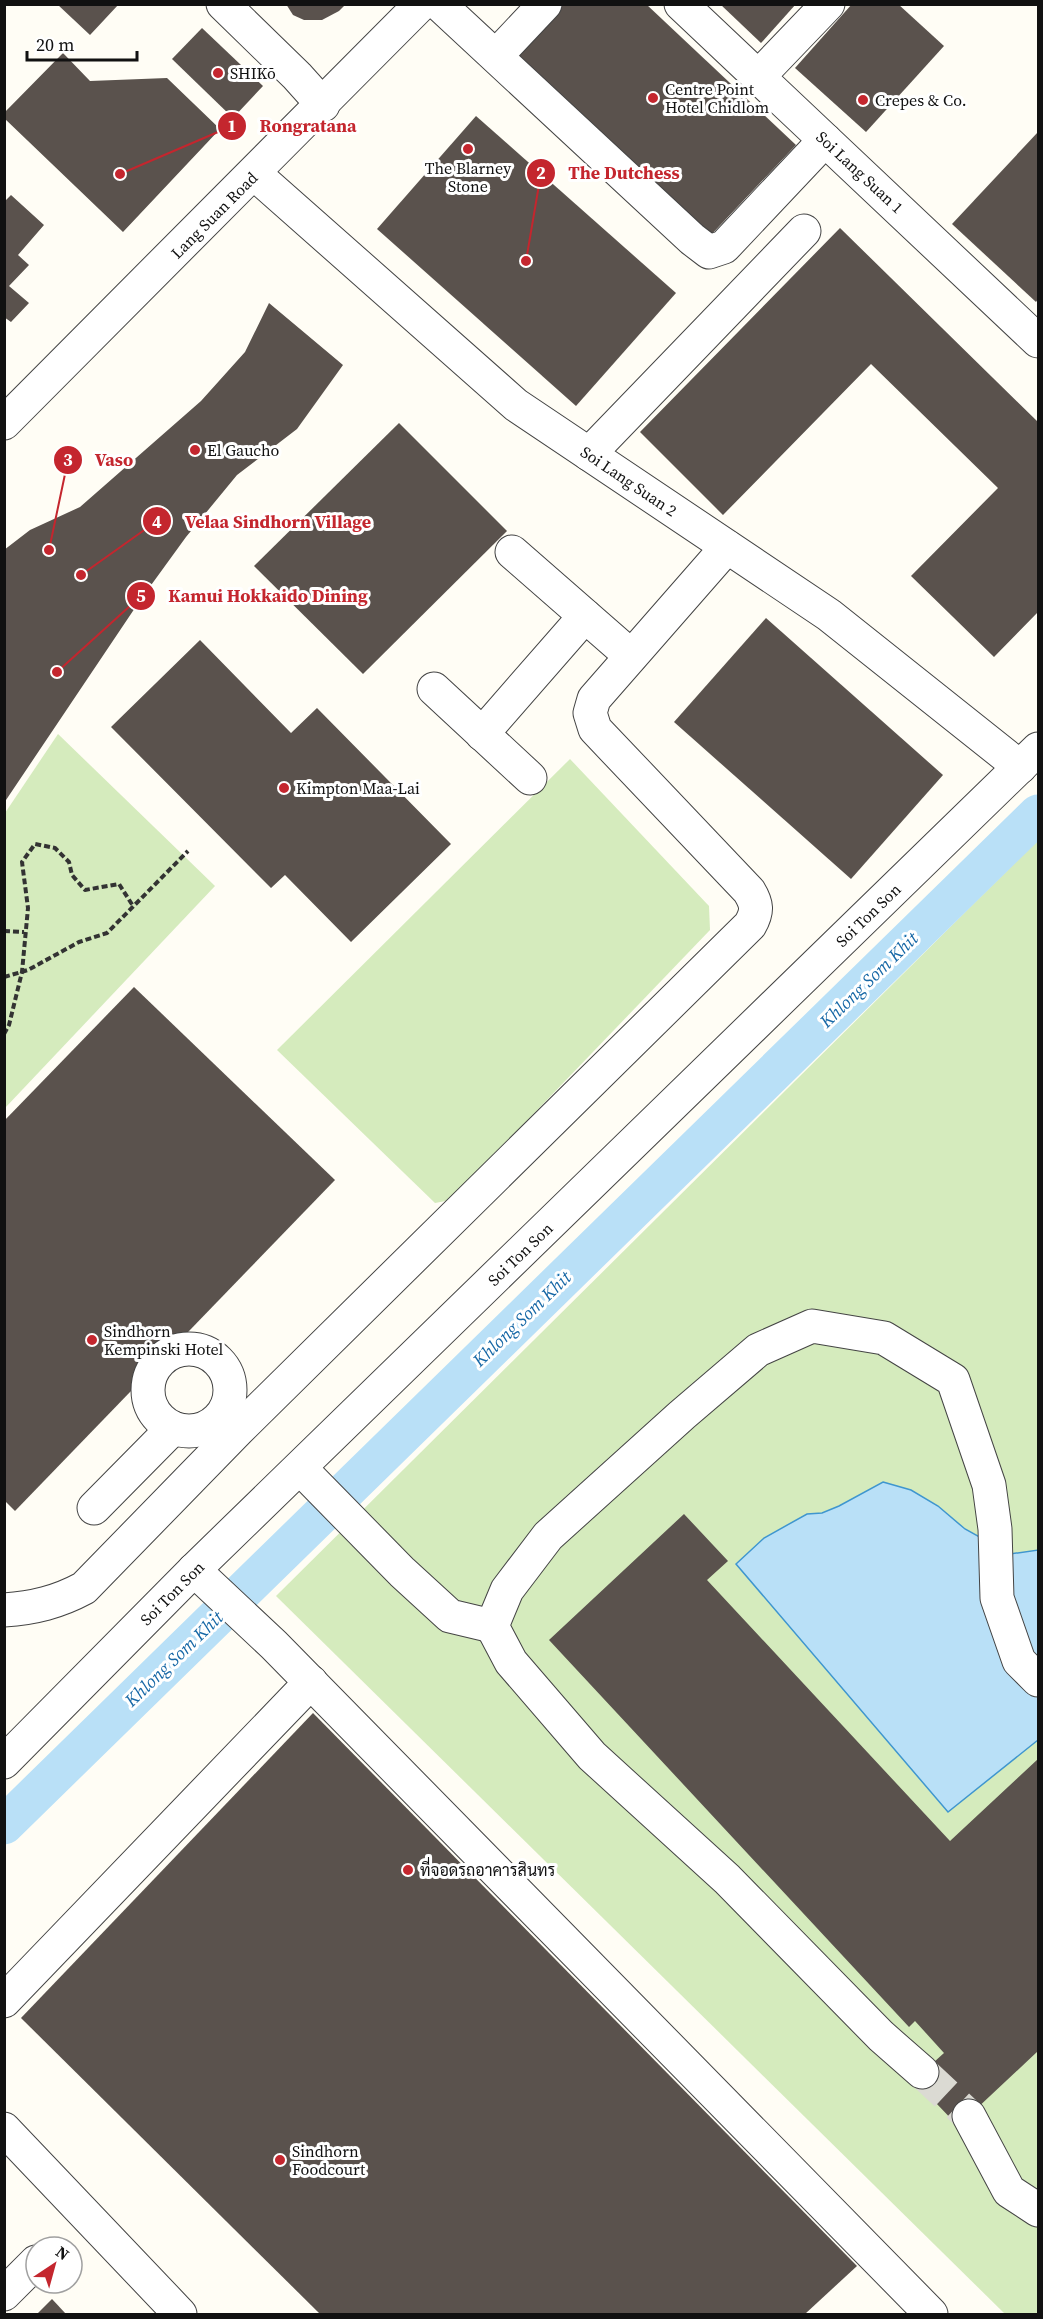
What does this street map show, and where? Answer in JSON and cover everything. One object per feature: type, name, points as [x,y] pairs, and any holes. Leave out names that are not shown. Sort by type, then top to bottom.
[{"type":"street","points":[[223,4],[297,76],[323,105]]},
{"type":"street","name":"Lang Suan Road","points":[[4,423],[255,174],[421,4]]},
{"type":"street","points":[[439,4],[692,239],[709,252],[724,247],[825,140]]},
{"type":"street","points":[[496,56],[545,4]]},
{"type":"street","name":"Soi Lang Suan 1","points":[[681,4],[1038,340]]},
{"type":"street","points":[[758,77],[828,4]]},
{"type":"street","name":"Soi Lang Suan 2","points":[[255,174],[516,405],[829,615],[1029,758]]},
{"type":"street","points":[[589,454],[804,231]]},
{"type":"street","points":[[4,1610],[43,1606],[63,1600],[84,1588],[230,1423],[741,934],[756,914],[756,903],[749,891],[595,729],[590,713],[594,699],[727,547]]},
{"type":"street","points":[[512,552],[631,657]]},
{"type":"street","points":[[482,734],[585,616]]},
{"type":"street","points":[[434,689],[530,777]]},
{"type":"street","name":"Soi Ton Son","points":[[4,1762],[194,1570],[301,1469],[1029,758]]},
{"type":"street","points":[[492,1626],[507,1590],[548,1536],[758,1350],[812,1326],[884,1338],[953,1380],[989,1485],[995,1529],[997,1598],[1019,1661],[1038,1680]]},
{"type":"street","points":[[186,1349],[200,1350],[212,1356],[228,1376],[230,1423],[213,1424],[200,1430],[186,1431],[173,1428],[161,1420],[153,1410],[149,1397],[149,1383],[153,1371],[161,1360],[186,1349]]},
{"type":"street","points":[[94,1508],[173,1428]]},
{"type":"street","points":[[301,1469],[364,1534],[450,1616],[492,1626],[512,1662],[592,1756],[727,1879],[881,2036],[922,2072]]},
{"type":"street","points":[[194,1570],[311,1682],[931,2314]]},
{"type":"street","points":[[4,2001],[311,1682]]},
{"type":"street","points":[[969,2116],[1009,2191],[1038,2210]]},
{"type":"street","points":[[4,2129],[180,2314]]},
{"type":"street","points":[[4,2294],[24,2274]]},
{"type":"path","points":[[4,1034],[9,1025],[22,972],[28,908],[22,862],[35,844],[56,848],[69,861],[72,875],[85,890],[119,884],[133,906]]},
{"type":"path","points":[[4,976],[22,972],[79,942],[107,933],[188,851]]},
{"type":"path","points":[[4,931],[24,932]]},
{"type":"green space","points":[[58,734],[215,886],[5,1108],[5,813]]},
{"type":"green space","points":[[570,759],[709,906],[710,930],[451,1200],[435,1203],[277,1050]]},
{"type":"green space","points":[[1038,840],[1038,2314],[1005,2314],[276,1596]]},
{"type":"water","points":[[883,1482],[911,1490],[938,1506],[965,1529],[1010,1554],[1038,1550],[1038,1740],[948,1812],[736,1564],[764,1538],[807,1514],[822,1513],[839,1506]]},
{"type":"building","points":[[57,4],[119,4],[90,35]]},
{"type":"building","points":[[286,4],[346,4],[339,11],[322,20],[304,20],[293,15]]},
{"type":"building","name":"Centre Point Hotel Chidlom","points":[[554,4],[646,4],[796,145],[709,237],[510,51]]},
{"type":"building","points":[[720,4],[796,4],[761,43]]},
{"type":"building","name":"Crepes & Co.","points":[[852,4],[898,4],[944,46],[866,132],[795,68]]},
{"type":"building","name":"SHIKō","points":[[202,28],[263,86],[233,118],[172,59]]},
{"type":"building","points":[[63,53],[90,81],[167,78],[220,129],[123,232],[4,118],[4,113]]},
{"type":"building","points":[[476,116],[676,293],[576,406],[377,229]]},
{"type":"building","points":[[1038,132],[1038,299],[1036,302],[952,224]]},
{"type":"building","points":[[11,195],[44,225],[18,255],[29,265],[9,286],[29,303],[11,322],[4,317],[4,202]]},
{"type":"building","points":[[840,228],[1038,422],[1038,612],[994,657],[911,576],[998,488],[871,364],[723,515],[640,432]]},
{"type":"building","points":[[269,303],[343,365],[297,429],[237,475],[186,537],[141,599],[4,803],[4,550],[30,530],[80,507],[201,401],[245,352]]},
{"type":"building","points":[[399,423],[507,531],[363,674],[254,566]]},
{"type":"building","points":[[766,618],[943,775],[851,879],[674,722]]},
{"type":"building","name":"Kimpton Maa-Lai","points":[[200,640],[291,733],[317,708],[451,844],[351,942],[285,875],[271,888],[111,727]]},
{"type":"building","name":"Sindhorn Kempinski Hotel","points":[[134,987],[335,1180],[15,1511],[4,1500],[4,1121]]},
{"type":"building","points":[[684,1514],[728,1561],[707,1580],[950,1841],[1038,1759],[1038,2051],[958,2126],[914,2080],[944,2053],[915,2021],[909,2027],[549,1640]]},
{"type":"building","points":[[313,1713],[857,2266],[805,2314],[320,2314],[21,2018]]},
{"type":"building","points":[[52,2299],[66,2314],[37,2314]]},
{"type":"waterway","name":"Khlong Som Khit","points":[[4,1825],[1038,814]]},
{"type":"tunnel","points":[[922,2072],[969,2116]]},
{"type":"place","name":"SHIKō","points":[[218,73]]},
{"type":"place","name":"Centre Point Hotel Chidlom","points":[[653,98]]},
{"type":"place","name":"Crepes & Co.","points":[[863,100]]},
{"type":"place","name":"The Blarney Stone","points":[[468,149]]},
{"type":"place","name":"Rongratana","points":[[120,174]]},
{"type":"place","name":"The Dutchess","points":[[526,261]]},
{"type":"place","name":"El Gaucho","points":[[195,450]]},
{"type":"place","name":"Vaso","points":[[49,550]]},
{"type":"place","name":"Velaa Sindhorn Village","points":[[81,575]]},
{"type":"place","name":"Kamui Hokkaido Dining","points":[[57,672]]},
{"type":"place","name":"Kimpton Maa-Lai","points":[[284,788]]},
{"type":"place","name":"Sindhorn Kempinski Hotel","points":[[92,1340]]},
{"type":"place","name":"ที่จอดรถอาคารสินทร","points":[[408,1870]]},
{"type":"place","name":"Sindhorn Foodcourt","points":[[280,2160]]}]
